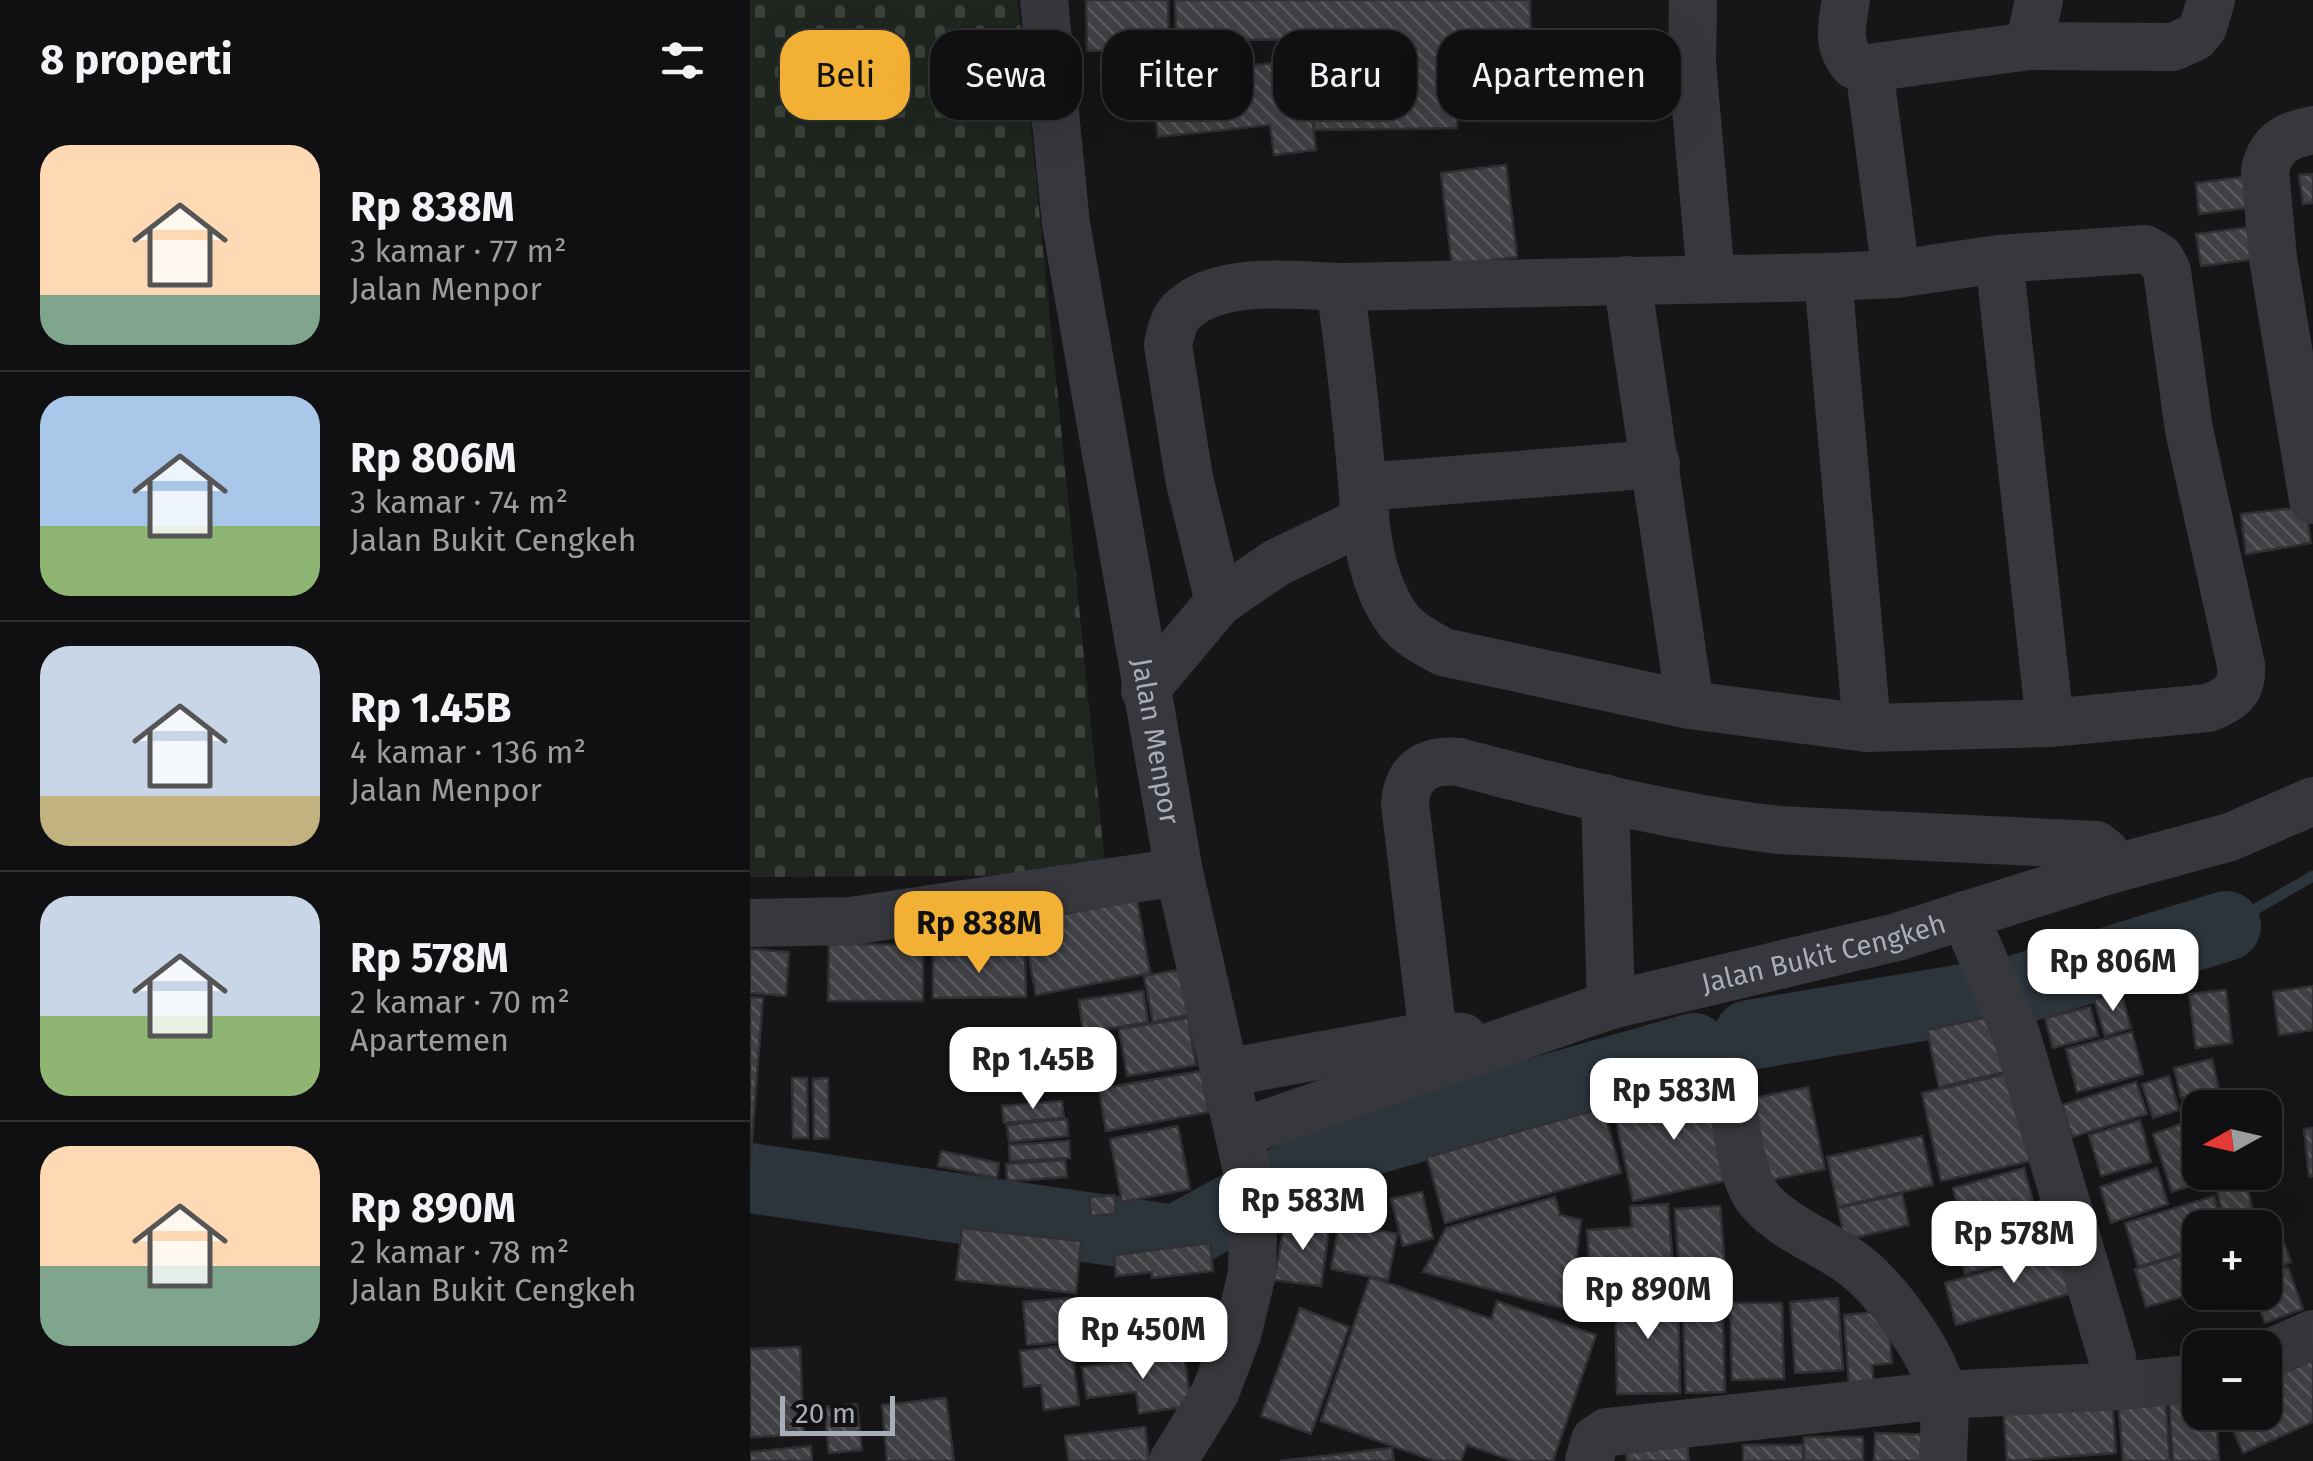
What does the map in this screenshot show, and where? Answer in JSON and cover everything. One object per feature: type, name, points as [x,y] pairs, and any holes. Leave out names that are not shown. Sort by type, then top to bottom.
[{"type":"street","name":"Jalan Menpor","points":[[1044,0],[1066,224],[1179,872],[1242,1149],[1253,1235],[1252,1274],[1238,1334],[1215,1393],[1173,1461]]},
{"type":"street","points":[[1693,0],[1692,63],[1711,278]]},
{"type":"street","points":[[1846,0],[1842,44],[1854,65],[1869,68],[2029,46],[2172,47],[2195,38],[2204,27],[2211,0]]},
{"type":"street","points":[[2029,46],[2038,0]]},
{"type":"street","points":[[1869,68],[1896,274]]},
{"type":"street","points":[[2311,477],[2273,258],[2265,170],[2268,157],[2280,141],[2313,130]]},
{"type":"street","points":[[1219,602],[1190,478],[1168,345],[1172,325],[1184,308],[1210,294],[1280,284],[1340,287],[1896,274],[1999,259],[2145,249],[2160,258],[2167,271],[2189,430],[2241,665],[2238,690],[2228,700],[2208,708],[2050,723],[1867,728],[1690,705],[1444,652],[1400,623],[1375,570],[1340,287]]},
{"type":"street","points":[[1999,259],[2050,723]]},
{"type":"street","points":[[1828,277],[1867,728]]},
{"type":"street","points":[[1626,280],[1690,705]]},
{"type":"street","points":[[1146,690],[1219,602],[1364,504],[1656,464]]},
{"type":"street","points":[[1433,1035],[1405,804],[1408,782],[1424,766],[1451,761],[1706,821],[1778,830],[2096,844],[2105,852],[2109,870]]},
{"type":"street","points":[[1605,798],[1612,1005]]},
{"type":"street","name":"Jalan Bukit Cengkeh","points":[[1242,1149],[1501,1043],[1612,1005],[1844,950],[2230,836],[2313,801]]},
{"type":"street","points":[[750,923],[852,921],[1179,872]]},
{"type":"street","points":[[1964,915],[2016,1034],[2112,1357]]},
{"type":"street","name":"Jalan Bukit Cengkeh","points":[[1224,1073],[1433,1035],[1501,1043]]},
{"type":"street","points":[[1728,1080],[1748,1180],[1756,1196],[1771,1212],[1850,1262],[1883,1293],[1930,1362],[1943,1394],[1943,1461]]},
{"type":"street","points":[[2282,1348],[2313,1334]]},
{"type":"street","points":[[1590,1461],[1595,1440],[1607,1432],[1943,1394],[2182,1380]]},
{"type":"green space","points":[[750,0],[1018,0],[1021,30],[930,30],[930,120],[1030,120],[1106,875],[750,877]]},
{"type":"building","points":[[1086,0],[1168,0],[1169,30],[1102,30],[1102,51],[1087,51]]},
{"type":"building","points":[[1175,0],[1530,0],[1531,30],[1437,30],[1437,120],[1457,120],[1457,128],[1314,130],[1314,120],[1417,120],[1417,30],[1273,30],[1273,40],[1253,40],[1253,30],[1176,30]]},
{"type":"building","points":[[1273,63],[1273,120],[1313,120],[1316,150],[1274,155],[1270,125],[1158,137],[1156,120],[1253,120],[1253,65]]},
{"type":"building","points":[[1506,165],[1517,257],[1452,265],[1441,173]]},
{"type":"building","points":[[2313,174],[2313,203],[2303,204],[2299,175]]},
{"type":"building","points":[[2260,175],[2263,206],[2199,214],[2196,183]]},
{"type":"building","points":[[2259,226],[2264,258],[2201,266],[2196,234]]},
{"type":"building","points":[[2305,507],[2311,543],[2246,554],[2241,514]]},
{"type":"building","points":[[1137,900],[1150,973],[1036,995],[1022,922]]},
{"type":"building","points":[[829,944],[923,945],[923,1001],[828,1001]]},
{"type":"building","points":[[750,949],[789,952],[786,996],[750,993]]},
{"type":"building","points":[[1025,953],[1026,997],[933,998],[933,955]]},
{"type":"building","points":[[1179,970],[1188,1015],[1153,1022],[1144,976]]},
{"type":"building","points":[[2313,986],[2313,1030],[2279,1035],[2273,992]]},
{"type":"building","points":[[2226,990],[2232,1043],[2196,1048],[2189,994]]},
{"type":"building","points":[[1143,991],[1148,1022],[1083,1033],[1079,1000]]},
{"type":"building","points":[[2121,992],[2131,1028],[2105,1036],[2094,999]]},
{"type":"building","points":[[750,997],[763,998],[750,1166]]},
{"type":"building","points":[[2090,1007],[2098,1036],[2053,1048],[2045,1018]]},
{"type":"building","points":[[1998,1015],[2010,1071],[1939,1087],[1927,1030]]},
{"type":"building","points":[[1188,1018],[1196,1065],[1127,1076],[1119,1029]]},
{"type":"building","points":[[2132,1032],[2143,1074],[2077,1092],[2066,1049]]},
{"type":"building","points":[[2212,1059],[2219,1089],[2182,1090],[2181,1098],[2174,1068]]},
{"type":"building","points":[[1201,1071],[1209,1112],[1106,1131],[1099,1089]]},
{"type":"building","points":[[2016,1072],[2035,1160],[1941,1181],[1922,1093]]},
{"type":"building","points":[[2169,1076],[2179,1110],[2153,1118],[2142,1084]]},
{"type":"building","points":[[792,1078],[807,1078],[808,1138],[793,1138]]},
{"type":"building","points":[[828,1078],[829,1138],[814,1139],[813,1079]]},
{"type":"building","points":[[2136,1082],[2147,1114],[2072,1137],[2062,1105]]},
{"type":"building","points":[[1714,1084],[1734,1179],[1633,1201],[1613,1106]]},
{"type":"building","points":[[1808,1087],[1825,1169],[1756,1183],[1739,1101]]},
{"type":"building","points":[[1062,1101],[1064,1118],[1004,1123],[1002,1106]]},
{"type":"building","points":[[1603,1108],[1621,1173],[1445,1223],[1427,1157]]},
{"type":"building","points":[[1067,1119],[1068,1136],[1009,1142],[1007,1125]]},
{"type":"building","points":[[2140,1120],[2151,1162],[2101,1176],[2089,1135]]},
{"type":"building","points":[[2182,1123],[2182,1189],[2172,1192],[2153,1134]]},
{"type":"building","points":[[1178,1126],[1190,1189],[1122,1202],[1110,1139]]},
{"type":"building","points":[[2313,1128],[2313,1176],[2309,1177],[2304,1129]]},
{"type":"building","points":[[1922,1136],[1933,1185],[1838,1207],[1827,1157]]},
{"type":"building","points":[[1069,1141],[1070,1158],[1010,1161],[1009,1145]]},
{"type":"building","points":[[941,1151],[999,1163],[997,1178],[938,1166]]},
{"type":"building","points":[[1065,1160],[1067,1177],[1007,1181],[1006,1164]]},
{"type":"building","points":[[2024,1168],[2033,1201],[1962,1221],[1953,1188]]},
{"type":"building","points":[[2157,1168],[2168,1204],[2111,1223],[2100,1187]]},
{"type":"building","points":[[2217,1190],[2248,1190],[2252,1210],[2221,1210]]},
{"type":"building","points":[[1422,1192],[1433,1238],[1403,1246],[1391,1199]]},
{"type":"building","points":[[1902,1194],[1909,1225],[1845,1240],[1838,1208]]},
{"type":"building","points":[[1115,1195],[1116,1214],[1091,1216],[1089,1197]]},
{"type":"building","points":[[2214,1196],[2218,1210],[2182,1210],[2182,1254],[2138,1267],[2125,1223]]},
{"type":"building","points":[[1555,1197],[1560,1215],[1581,1220],[1570,1310],[1423,1272],[1446,1228]]},
{"type":"building","points":[[2052,1198],[2066,1245],[1965,1274],[1952,1226]]},
{"type":"building","points":[[1668,1204],[1674,1280],[1591,1286],[1587,1230],[1632,1227],[1630,1206]]},
{"type":"building","points":[[1720,1206],[1726,1280],[1680,1283],[1675,1209]]},
{"type":"building","points":[[1285,1221],[1330,1223],[1321,1286],[1274,1280]]},
{"type":"building","points":[[1339,1223],[1397,1234],[1388,1280],[1331,1269]]},
{"type":"building","points":[[962,1228],[1081,1241],[1076,1293],[956,1280]]},
{"type":"building","points":[[2282,1238],[2291,1262],[2282,1265]]},
{"type":"building","points":[[1210,1243],[1213,1271],[1152,1278],[1152,1272],[1116,1276],[1114,1255]]},
{"type":"building","points":[[2072,1248],[2083,1290],[1956,1325],[1945,1283]]},
{"type":"building","points":[[2182,1255],[2182,1297],[2146,1307],[2135,1269]]},
{"type":"building","points":[[2288,1267],[2303,1309],[2265,1323],[2260,1310],[2282,1310],[2282,1269]]},
{"type":"building","points":[[1370,1277],[1491,1319],[1497,1301],[1596,1335],[1553,1461],[1514,1461],[1467,1445],[1461,1461],[1435,1461],[1321,1421]]},
{"type":"building","points":[[1722,1287],[1725,1392],[1686,1393],[1682,1288]]},
{"type":"building","points":[[1678,1289],[1680,1393],[1617,1394],[1615,1291]]},
{"type":"building","points":[[1070,1298],[1073,1341],[1027,1345],[1023,1302]]},
{"type":"building","points":[[1838,1298],[1843,1370],[1795,1373],[1790,1302]]},
{"type":"building","points":[[1730,1303],[1782,1303],[1784,1379],[1732,1380]]},
{"type":"building","points":[[1300,1308],[1349,1327],[1311,1434],[1261,1416]]},
{"type":"building","points":[[1161,1310],[1165,1345],[1121,1351],[1116,1316]]},
{"type":"building","points":[[1887,1311],[1892,1363],[1872,1365],[1875,1398],[1850,1400],[1844,1315]]},
{"type":"building","points":[[1071,1345],[1079,1405],[1044,1410],[1041,1385],[1024,1387],[1020,1351]]},
{"type":"building","points":[[800,1347],[804,1435],[750,1437],[750,1349]]},
{"type":"building","points":[[1184,1354],[1191,1406],[1139,1413],[1136,1392],[1087,1398],[1082,1367]]},
{"type":"building","points":[[2313,1360],[2313,1422],[2243,1453],[2233,1430],[2282,1430],[2282,1374]]},
{"type":"building","points":[[2165,1394],[2170,1461],[2123,1461],[2118,1398]]},
{"type":"building","points":[[2112,1397],[2116,1453],[2007,1461],[2003,1405]]},
{"type":"building","points":[[946,1398],[954,1461],[887,1461],[882,1405]]},
{"type":"building","points":[[2182,1398],[2182,1430],[2217,1430],[2219,1461],[2173,1461],[2169,1399]]},
{"type":"building","points":[[857,1404],[862,1450],[829,1453],[824,1407]]},
{"type":"building","points":[[1145,1427],[1149,1461],[1069,1461],[1065,1436]]},
{"type":"building","points":[[1875,1433],[1939,1435],[1938,1461],[1874,1461]]},
{"type":"building","points":[[1686,1436],[1689,1461],[1627,1461],[1625,1442]]},
{"type":"building","points":[[1804,1437],[1863,1437],[1863,1461],[1804,1461]]},
{"type":"building","points":[[1743,1445],[1803,1445],[1803,1461],[1743,1461]]},
{"type":"building","points":[[811,1446],[812,1461],[750,1461],[750,1452]]},
{"type":"building","points":[[1392,1448],[1394,1461],[1280,1461]]},
{"type":"waterway","points":[[2226,926],[2313,876]]},
{"type":"waterway","points":[[1749,1035],[2017,990],[2226,926]]},
{"type":"waterway","points":[[750,1178],[1175,1240],[1347,1147],[1694,1048]]}]
